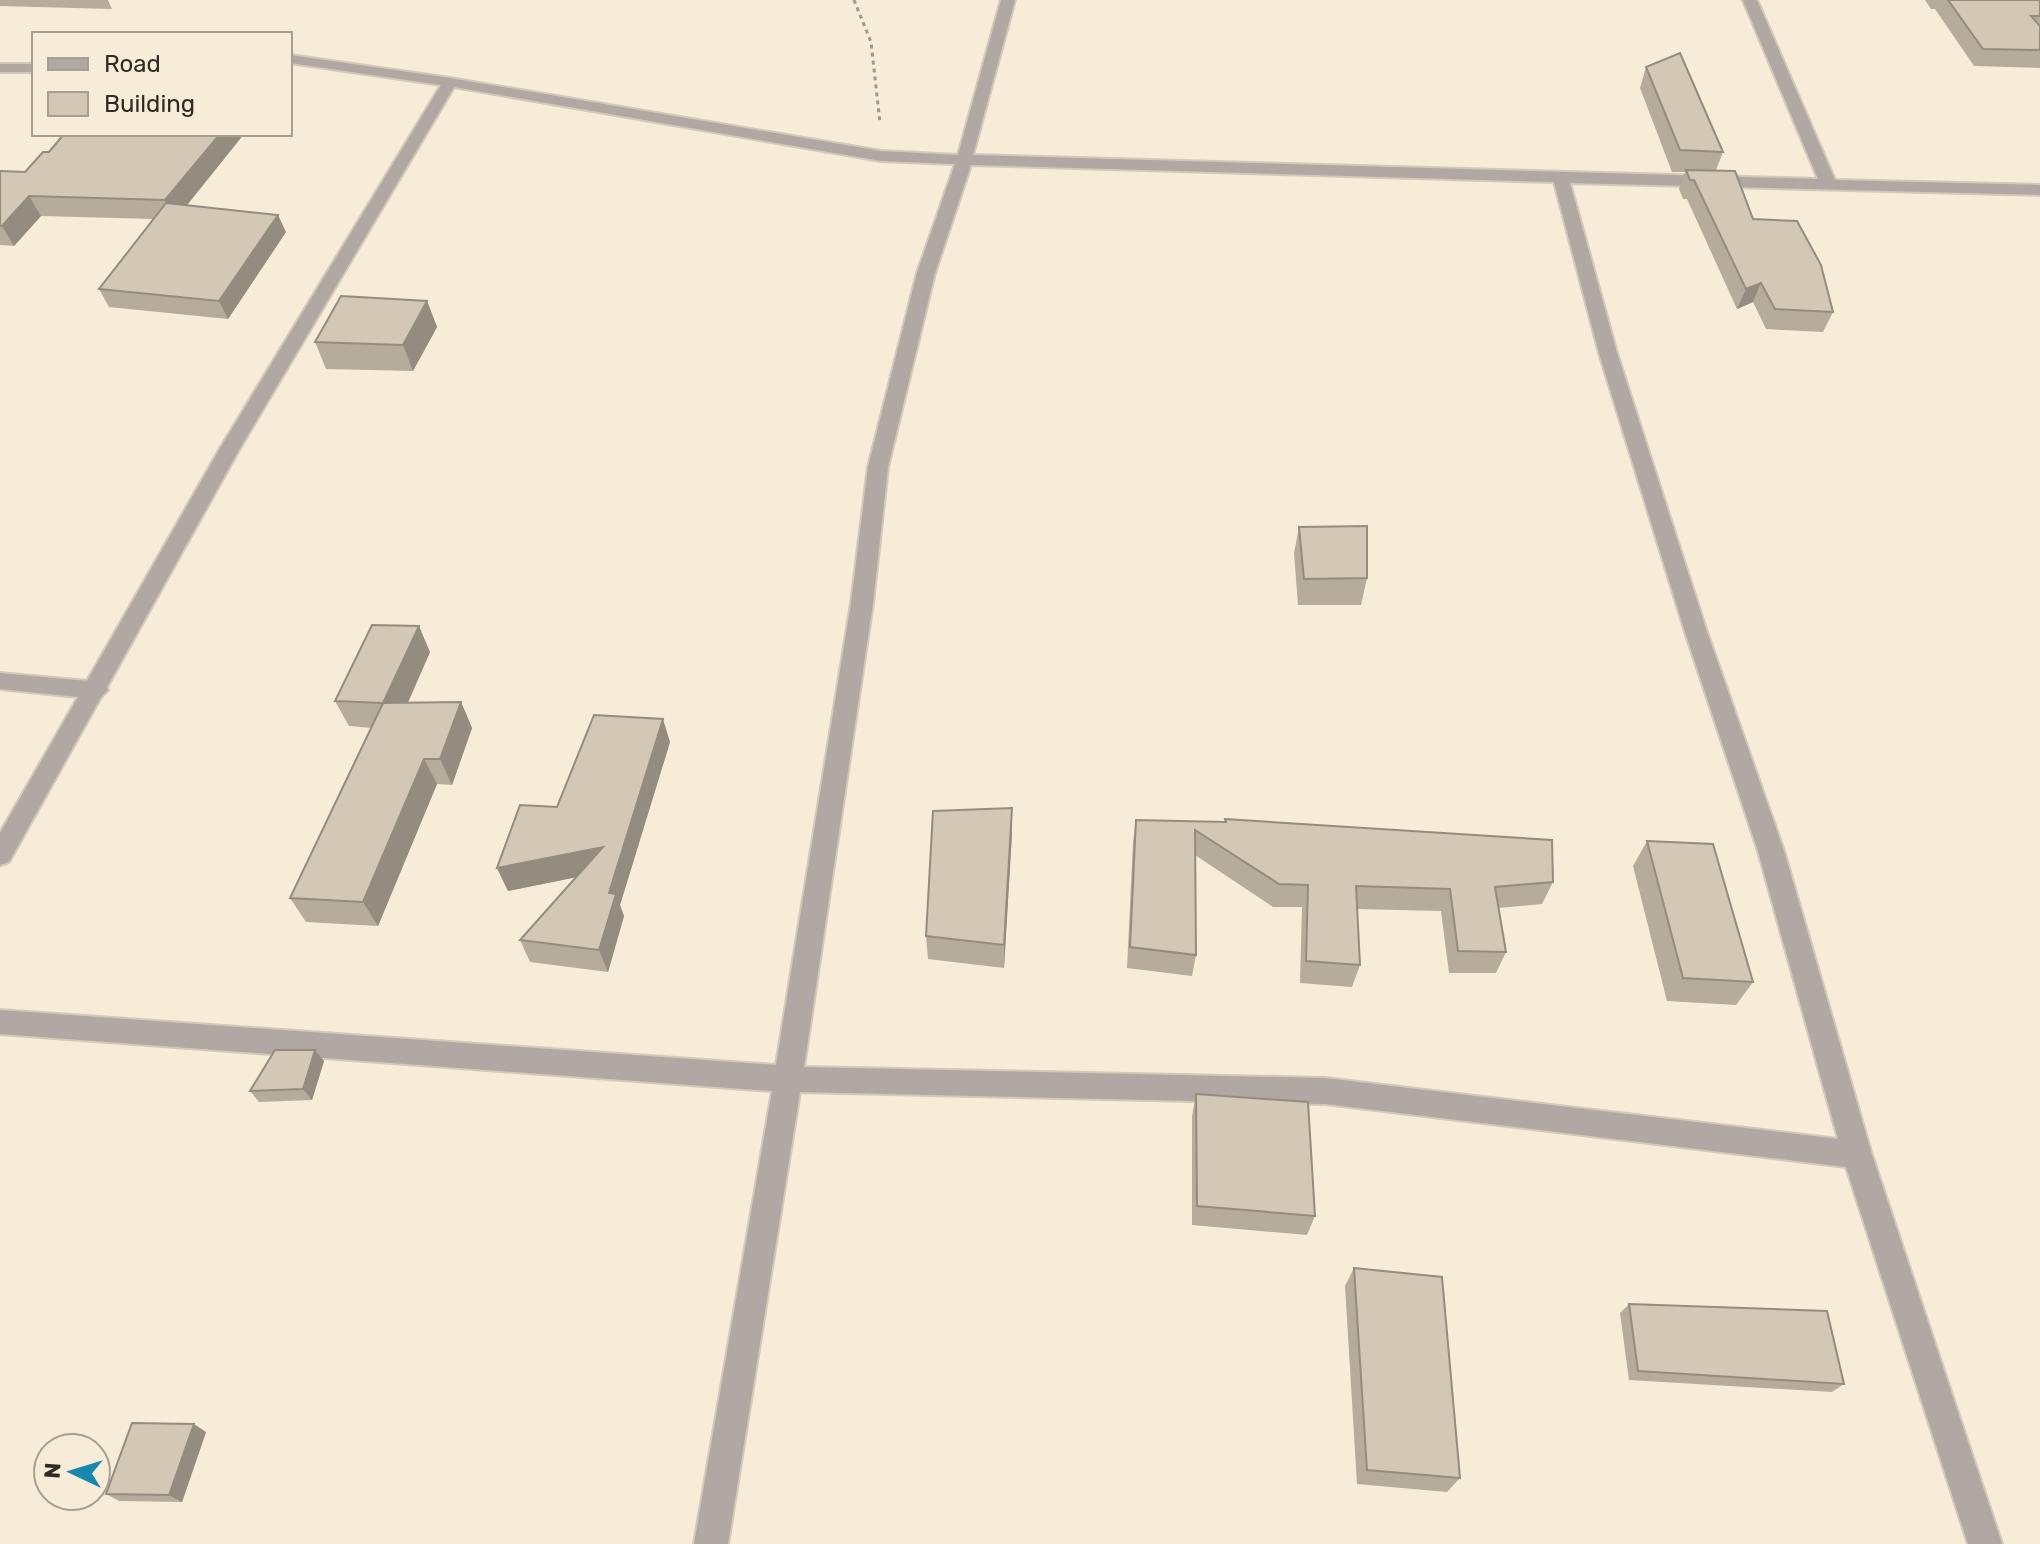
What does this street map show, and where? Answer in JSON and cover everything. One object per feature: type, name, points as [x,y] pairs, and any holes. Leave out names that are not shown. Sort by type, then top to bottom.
[{"type":"street","points":[[711,1544],[862,603],[878,467],[926,273],[964,161],[1008,0]]},
{"type":"street","points":[[1750,0],[1828,183]]},
{"type":"street","points":[[292,59],[450,82],[881,156],[964,161],[2040,190]]},
{"type":"street","points":[[0,68],[32,68]]},
{"type":"street","points":[[0,855],[97,690],[229,450],[393,186],[450,82]]},
{"type":"street","points":[[1560,176],[1608,353],[1696,632],[1771,851],[1857,1155],[1985,1544]]},
{"type":"street","points":[[0,681],[97,690]]},
{"type":"street","points":[[0,1022],[788,1079],[1325,1091],[1857,1155]]},
{"type":"path","points":[[854,0],[871,42],[879,98],[881,156]]},
{"type":"building","points":[[1948,0],[2040,0],[2040,16],[2031,16],[2040,26],[2040,50],[1983,49]]},
{"type":"building","points":[[1680,53],[1723,152],[1680,150],[1646,67]]},
{"type":"building","points":[[62,136],[218,136],[165,200],[29,196],[0,226],[0,171],[25,172],[43,152],[49,152]]},
{"type":"building","points":[[1686,170],[1735,171],[1753,219],[1797,221],[1821,265],[1833,312],[1775,309],[1761,283],[1746,289],[1694,180],[1690,180]]},
{"type":"building","points":[[166,203],[278,215],[219,301],[99,289]]},
{"type":"building","points":[[341,296],[427,301],[403,345],[315,342]]},
{"type":"building","points":[[1367,526],[1367,578],[1304,579],[1299,527]]},
{"type":"building","points":[[372,625],[419,626],[383,703],[335,701]]},
{"type":"building","points":[[461,702],[440,759],[424,759],[363,902],[290,898],[383,703]]},
{"type":"building","points":[[594,715],[663,719],[609,893],[616,894],[599,950],[520,940],[603,847],[497,868],[520,805],[557,807]]},
{"type":"building","points":[[1012,808],[1004,945],[926,936],[933,811]]},
{"type":"building","points":[[1225,819],[1552,840],[1553,882],[1495,887],[1506,952],[1458,951],[1450,889],[1356,886],[1360,965],[1306,961],[1308,885],[1279,884],[1195,830],[1196,955],[1130,947],[1136,820],[1226,822]]},
{"type":"building","points":[[1647,841],[1713,844],[1753,982],[1683,978]]},
{"type":"building","points":[[275,1050],[315,1050],[303,1089],[250,1091]]},
{"type":"building","points":[[1196,1094],[1308,1102],[1315,1216],[1197,1206]]},
{"type":"building","points":[[1354,1268],[1442,1277],[1460,1478],[1367,1470]]},
{"type":"building","points":[[1629,1304],[1827,1311],[1844,1384],[1638,1371]]},
{"type":"building","points":[[132,1423],[194,1424],[169,1495],[112,1494],[112,1478]]}]
